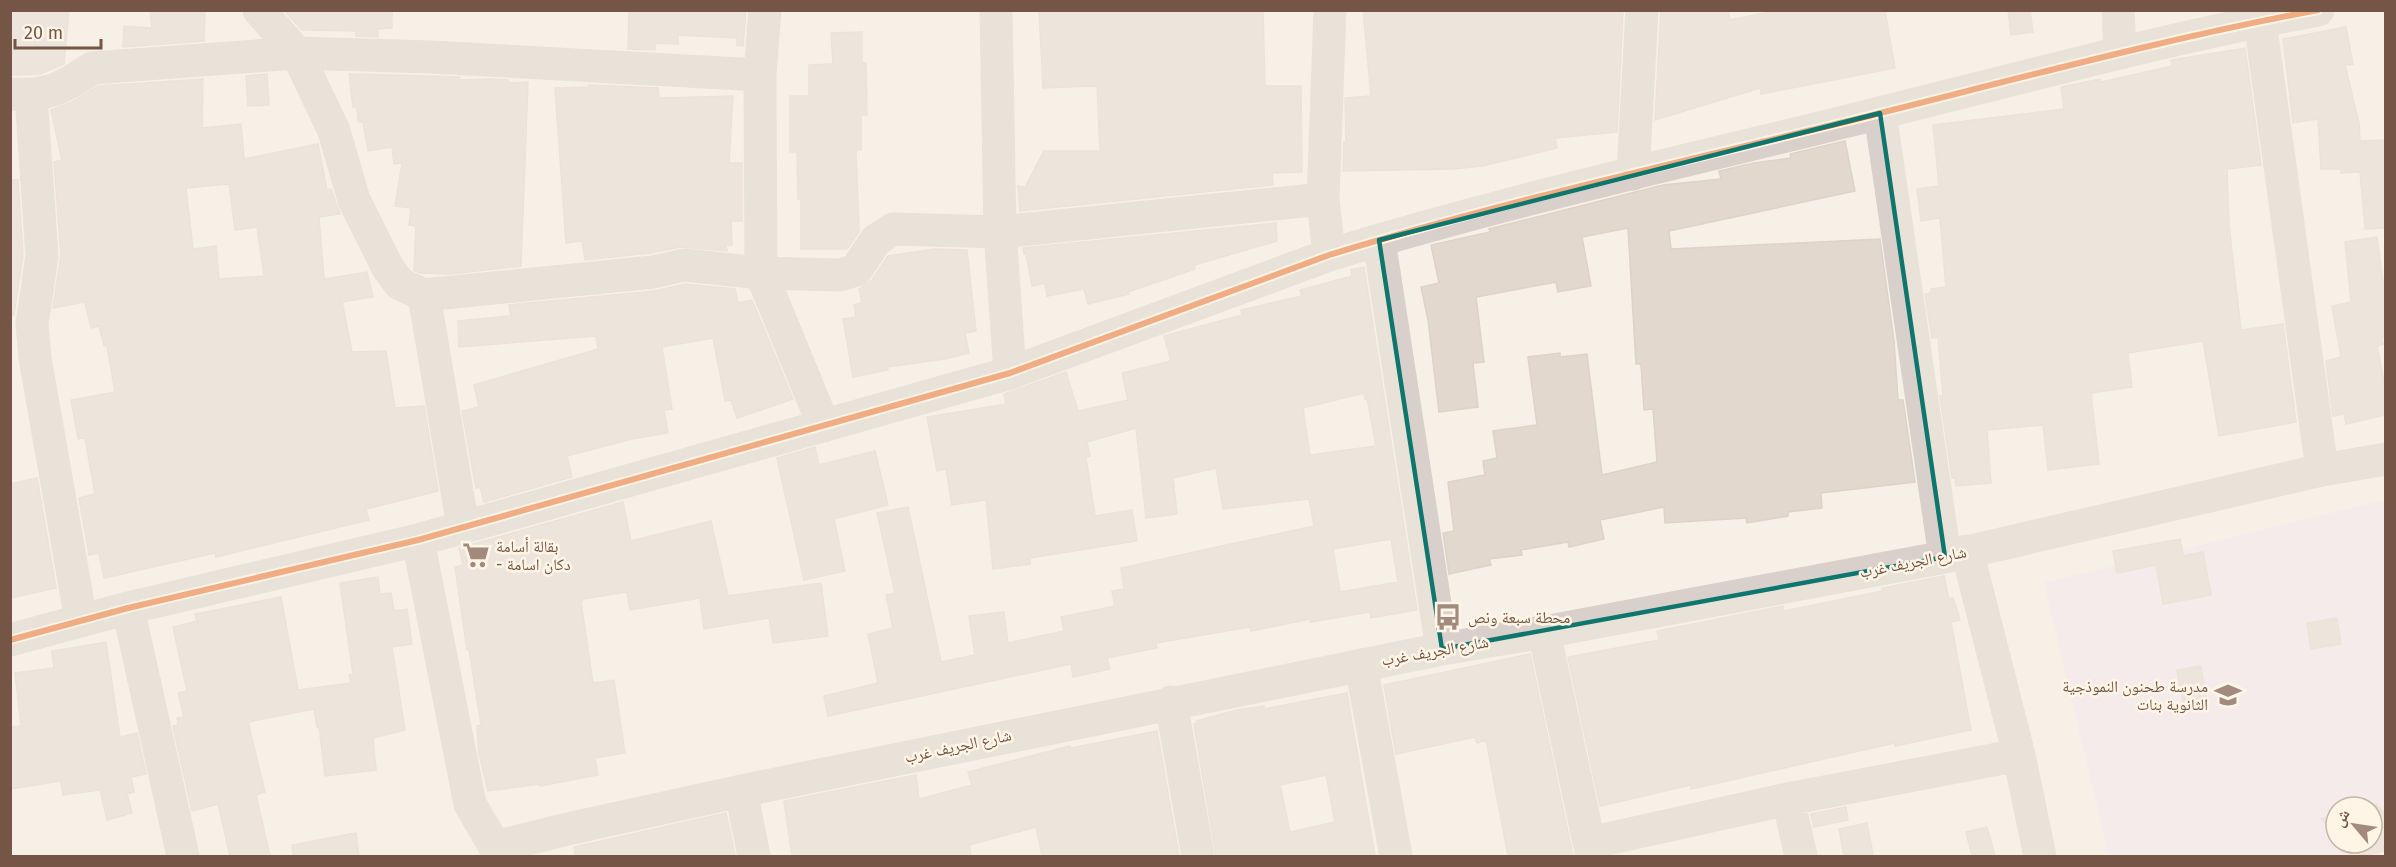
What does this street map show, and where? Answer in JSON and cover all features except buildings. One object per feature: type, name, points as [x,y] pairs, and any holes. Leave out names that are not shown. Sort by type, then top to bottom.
[{"type":"street","points":[[259,10],[297,53],[334,131],[354,200],[388,268],[400,284],[424,295],[625,273],[653,272],[684,265],[761,273],[840,275],[856,270],[876,240],[893,229],[1000,232],[1323,199]]},
{"type":"street","points":[[765,10],[760,75],[761,273],[824,426]]},
{"type":"street","points":[[996,10],[1000,232],[1010,373]]},
{"type":"street","points":[[1329,255],[1323,199],[1330,10]]},
{"type":"street","points":[[1633,174],[1642,10]]},
{"type":"street","points":[[2118,10],[2120,53]]},
{"type":"street","points":[[10,640],[128,608],[418,540],[1010,373],[1329,255],[1379,240],[1633,174],[2120,53],[2318,10]]},
{"type":"street","points":[[2260,21],[2322,470]]},
{"type":"street","points":[[81,620],[35,358],[32,324],[42,255],[21,95],[67,86],[92,68],[297,53],[431,57],[760,75]]},
{"type":"street","points":[[1880,113],[1956,554],[2019,755],[2040,856]]},
{"type":"street","points":[[1379,240],[1442,649]]},
{"type":"street","points":[[424,295],[463,527]]},
{"type":"street","name":"شارع الجريف غرب","points":[[496,852],[572,828],[741,791],[1171,702],[1442,649],[1544,632],[1956,554],[2322,470],[2385,459]]},
{"type":"street","points":[[418,540],[470,804],[496,852]]},
{"type":"street","points":[[128,608],[183,856]]},
{"type":"street","points":[[1544,632],[1590,850],[1788,799],[2019,755]]},
{"type":"street","points":[[1360,665],[1396,856]]},
{"type":"street","points":[[1171,702],[1198,856]]},
{"type":"street","points":[[741,791],[754,856]]},
{"type":"street","points":[[1788,799],[1801,856]]},
{"type":"highlighted area","points":[[1880,113],[1945,557],[1442,649],[1379,240]]},
{"type":"shaded area","name":"مدرسة طحنون النموذجية الثانوية بنات","points":[[2385,500],[2385,856],[2109,856],[2044,583]]},
{"type":"cycle path","points":[[10,640],[128,608],[418,540],[1010,373],[1329,255],[1457,218],[2080,63],[2318,10]]},
{"type":"place","name":"بقالة أسامة - دكان اسامة","points":[[476,555]]},
{"type":"place","name":"محطة سبعة ونص","points":[[1448,617]]},
{"type":"place","name":"مدرسة طحنون النموذجية الثانوية بنات","points":[[2228,695]]}]
